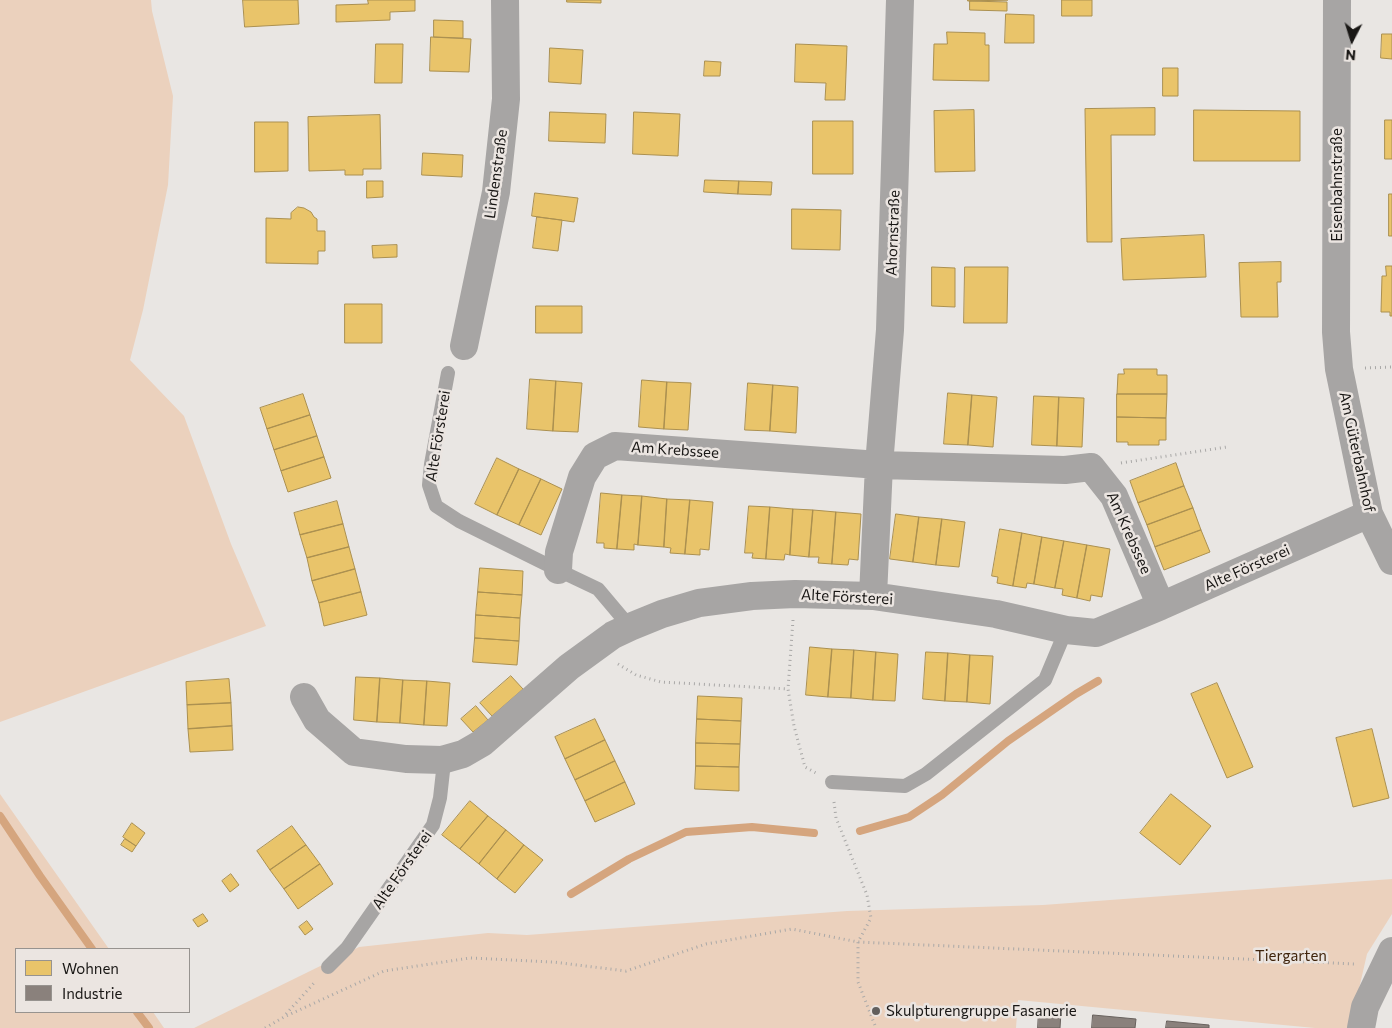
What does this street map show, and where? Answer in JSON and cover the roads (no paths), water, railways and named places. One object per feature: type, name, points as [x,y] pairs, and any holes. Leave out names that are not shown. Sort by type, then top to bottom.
[{"type":"street","name":"Lindenstraße","points":[[464,346],[496,192],[506,100],[505,0]]},
{"type":"street","name":"Ahornstraße","points":[[879,465],[890,330],[900,0]]},
{"type":"street","name":"Eisenbahnstraße","points":[[1337,0],[1336,332],[1339,369]]},
{"type":"street","name":"Am Güterbahnhof","points":[[1339,369],[1370,514],[1392,561]]},
{"type":"street","name":"Am Krebssee","points":[[558,570],[559,552],[582,477],[596,456],[615,446],[879,465],[1064,470],[1091,467],[1114,496],[1161,606]]},
{"type":"street","points":[[873,596],[879,465]]},
{"type":"street","name":"Alte Försterei","points":[[304,697],[317,720],[354,752],[406,759],[442,760],[463,754],[482,742],[569,666],[614,636],[630,627],[662,614],[698,603],[743,597],[795,594],[873,596],[996,614],[1066,630],[1096,632],[1161,606],[1370,514]]},
{"type":"street","points":[[1361,1028],[1365,1006],[1388,958]]},
{"type":"lane","name":"Alte Försterei","points":[[448,373],[431,464],[429,485],[436,506],[459,522],[598,588],[630,627]]},
{"type":"lane","points":[[832,782],[905,786],[926,774],[1045,680],[1066,630]]},
{"type":"lane","name":"Alte Försterei","points":[[328,967],[347,948],[434,825],[440,798],[443,771],[442,760]]},
{"type":"waterway","points":[[860,831],[909,817],[942,795],[1008,741],[1098,681]]},
{"type":"waterway","points":[[0,816],[91,948]]},
{"type":"waterway","points":[[571,894],[629,859],[686,832],[752,827],[814,833]]},
{"type":"waterway","points":[[138,1013],[149,1028]]},
{"type":"place","name":"Skulpturengruppe Fasanerie","points":[[876,1011]]},
{"type":"park label","name":"Tiergarten","points":[[1291,956]]}]
